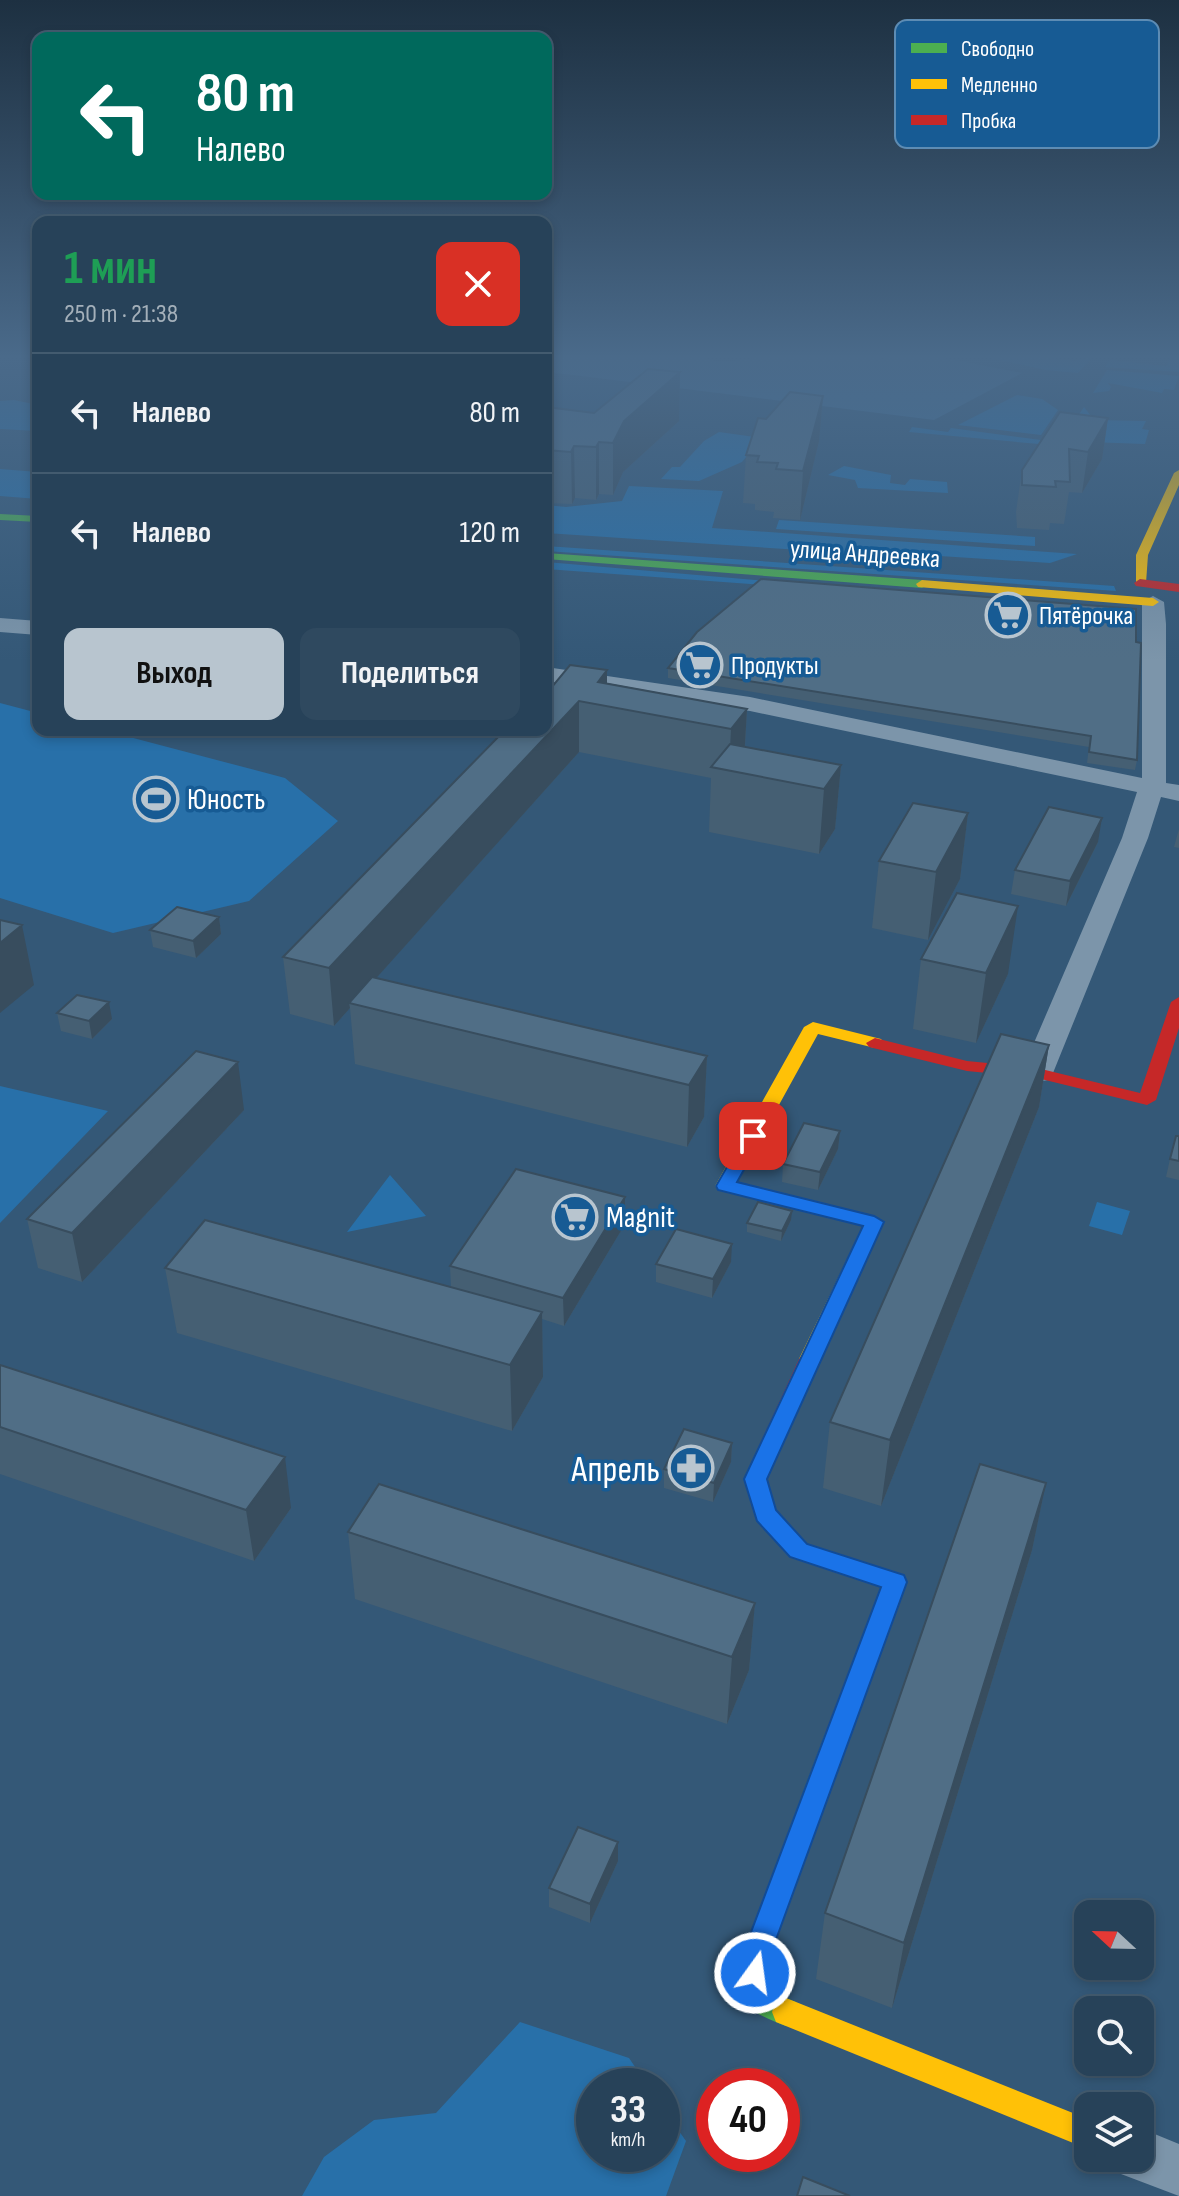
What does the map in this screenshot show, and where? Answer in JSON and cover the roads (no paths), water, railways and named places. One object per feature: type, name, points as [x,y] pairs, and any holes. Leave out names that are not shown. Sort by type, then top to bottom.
[{"type":"main road","points":[[1149,590],[1142,555],[1179,473]]},
{"type":"main road","points":[[0,501],[32,504]]},
{"type":"main road","points":[[1149,590],[1179,513]]},
{"type":"main road","points":[[0,517],[32,519]]},
{"type":"main road","name":"улица Андреевка","points":[[552,540],[1149,590],[1179,606]]},
{"type":"main road","name":"улица Андреевка","points":[[552,556],[1149,590],[1179,588]]},
{"type":"main road","points":[[1074,2128],[773,2007],[753,1990],[756,1956],[895,1582],[798,1551],[765,1514],[755,1479],[874,1222],[725,1186],[813,1027],[967,1066],[1037,1073],[1147,1100],[1179,1002]]},
{"type":"street","points":[[1149,590],[1156,671],[1155,776],[1165,790]]},
{"type":"street","points":[[0,625],[32,628]]},
{"type":"street","points":[[552,675],[750,704],[1165,790]]},
{"type":"street","points":[[1037,1073],[1135,838],[1165,790]]},
{"type":"street","points":[[1154,2161],[1179,2171]]},
{"type":"place","name":"Пятёрочка","points":[[1008,615]]},
{"type":"place","name":"Продукты","points":[[700,665]]},
{"type":"place","name":"Юность","points":[[156,799]]},
{"type":"place","name":"Magnit","points":[[575,1217]]},
{"type":"place","name":"Апрель","points":[[691,1468]]}]
